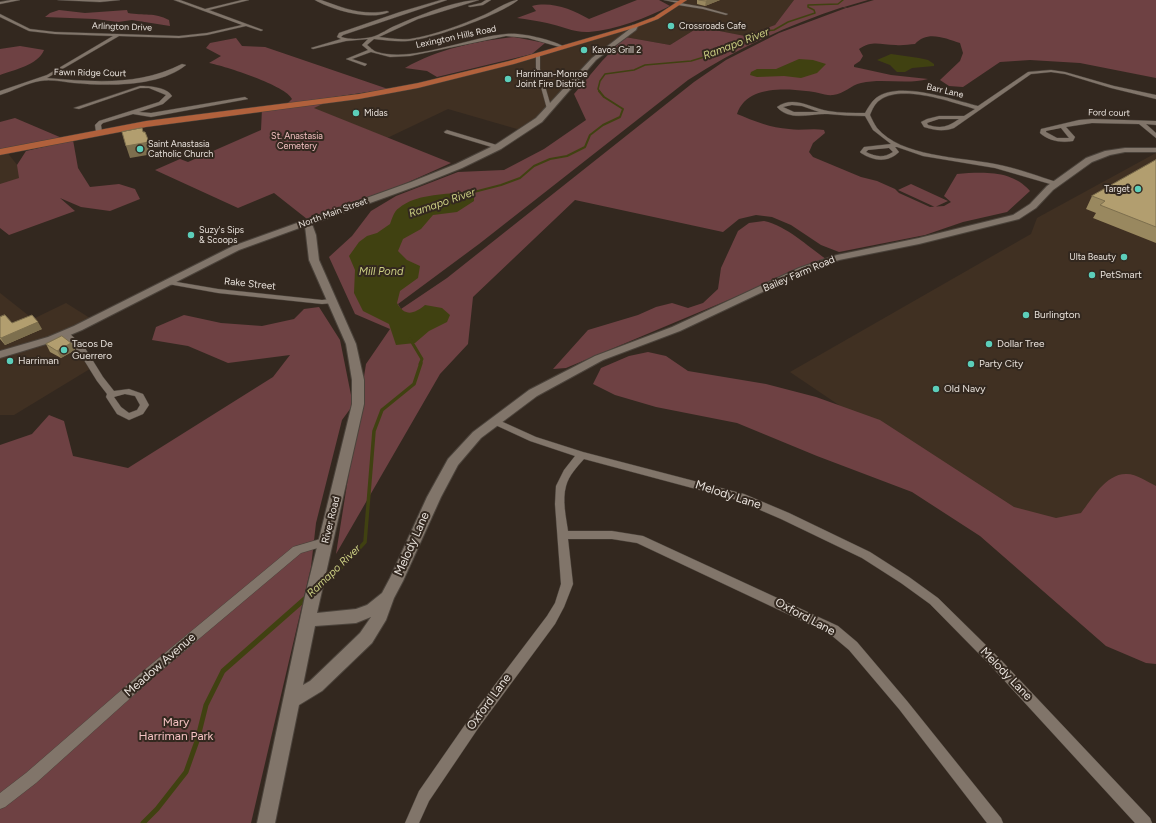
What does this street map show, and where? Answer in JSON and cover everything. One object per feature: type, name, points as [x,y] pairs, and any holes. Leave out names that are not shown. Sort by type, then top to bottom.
[{"type":"main road","points":[[0,152],[99,132],[168,121],[387,92],[451,79],[635,26],[656,18],[681,2]]},
{"type":"street","points":[[0,3],[18,0]]},
{"type":"street","points":[[60,0],[118,0]]},
{"type":"street","points":[[176,0],[261,30]]},
{"type":"street","points":[[205,10],[247,0]]},
{"type":"street","points":[[317,0],[360,14],[370,15],[392,10]]},
{"type":"street","points":[[344,40],[338,36],[344,32],[445,0]]},
{"type":"street","points":[[456,0],[464,2]]},
{"type":"street","name":"Lexington Hills Road","points":[[371,38],[439,10],[464,2],[477,0]]},
{"type":"street","name":"Lexington Hills Road","points":[[439,10],[476,5],[488,0]]},
{"type":"street","name":"Lexington Hills Road","points":[[313,48],[344,40],[371,38],[402,40],[429,36],[500,10],[516,0]]},
{"type":"street","points":[[666,0],[681,2],[726,14]]},
{"type":"street","name":"Arlington Drive","points":[[0,15],[23,27],[42,32],[166,37],[191,36],[246,25]]},
{"type":"street","name":"North Main Street","points":[[0,355],[65,334],[236,248],[446,171],[498,147],[524,131],[550,109],[594,59],[628,35],[635,26]]},
{"type":"street","points":[[0,93],[41,80],[118,35]]},
{"type":"street","name":"Lexington Hills Road","points":[[370,51],[396,55],[424,53],[506,35],[520,36],[563,47]]},
{"type":"street","points":[[365,65],[348,60],[370,51],[364,45],[371,38]]},
{"type":"street","points":[[538,55],[538,69],[550,109]]},
{"type":"street","name":"Fawn Ridge Court","points":[[41,80],[121,83],[148,78],[184,65]]},
{"type":"street","points":[[964,118],[944,117],[924,122],[926,126],[932,129],[946,129],[964,118],[979,108],[1018,80],[1030,73],[1040,71],[1064,73],[1156,97]]},
{"type":"street","points":[[77,108],[140,87],[150,88],[168,94],[169,96],[166,100],[161,103],[101,122],[98,125],[99,132]]},
{"type":"street","name":"Barr Lane","points":[[866,116],[873,103],[880,98],[888,94],[900,93],[927,95],[979,108]]},
{"type":"street","points":[[132,112],[151,115],[245,99]]},
{"type":"street","points":[[826,112],[818,114],[788,113],[782,111],[780,107],[784,104],[808,105],[826,112],[866,116],[869,123],[876,131],[898,145],[926,154],[953,160],[993,166],[1000,172],[1054,186]]},
{"type":"street","name":"Ford court","points":[[1062,126],[1072,137],[1070,140],[1049,138],[1043,134],[1043,130],[1062,126],[1092,121],[1156,123]]},
{"type":"street","points":[[1141,123],[1156,136]]},
{"type":"street","points":[[448,132],[498,147]]},
{"type":"street","points":[[891,146],[896,152],[890,157],[881,159],[870,157],[863,152],[866,148],[898,145]]},
{"type":"street","name":"Bailey Farm Road","points":[[494,421],[533,393],[568,373],[599,358],[676,329],[802,270],[837,258],[912,243],[1016,217],[1033,206],[1054,186],[1089,160],[1108,153],[1125,150],[1156,150]]},
{"type":"street","name":"River Road","points":[[266,823],[313,596],[358,404],[358,380],[351,344],[314,260],[310,227],[307,222]]},
{"type":"street","name":"Rake Street","points":[[168,282],[225,291],[322,302],[331,301]]},
{"type":"street","points":[[65,334],[82,350],[100,379],[112,394]]},
{"type":"street","name":"Melody Lane","points":[[308,620],[356,616],[372,610],[387,597],[396,581],[434,496],[453,462],[477,435],[494,421],[533,439],[582,455],[740,497],[785,516],[866,555],[934,601],[995,662],[1145,823]]},
{"type":"street","name":"Oxford Lane","points":[[412,823],[424,796],[474,723],[551,620],[560,604],[567,584],[564,534],[560,504],[561,486],[567,473],[582,455]]},
{"type":"street","name":"Oxford Lane","points":[[564,534],[612,535],[640,539],[834,630],[853,646],[903,705],[996,823]]},
{"type":"street","name":"Meadow Avenue","points":[[0,802],[31,778],[152,671],[297,550],[325,548]]},
{"type":"street","points":[[291,701],[316,686],[366,638],[381,615],[387,597]]},
{"type":"shaded area","points":[[684,0],[794,0],[775,25],[745,36],[699,27],[670,45],[625,37],[601,53],[524,131],[448,109],[387,138],[313,108],[331,100],[451,79],[649,21]]},
{"type":"shaded area","points":[[6,151],[26,176],[0,185],[0,152]]},
{"type":"shaded area","points":[[1156,153],[1156,564],[1123,597],[790,372],[1031,234],[1037,218]]},
{"type":"shaded area","points":[[0,293],[33,319],[66,303],[93,320],[65,334],[93,367],[14,415],[0,415]]},
{"type":"green space","points":[[637,0],[659,0],[670,6],[631,23],[610,29],[589,32],[517,18],[536,11],[532,6],[554,5],[569,9],[589,19]]},
{"type":"green space","points":[[794,0],[868,0],[844,7],[847,8],[874,0],[1156,0],[1156,78],[1080,63],[1030,60],[1000,62],[963,87],[949,86],[940,80],[960,61],[963,53],[960,43],[942,37],[931,36],[925,37],[915,44],[873,44],[864,46],[859,49],[863,56],[860,61],[854,65],[854,67],[891,75],[928,79],[920,81],[878,81],[861,83],[841,93],[833,95],[796,90],[766,91],[756,94],[742,105],[737,114],[769,126],[793,130],[824,130],[825,133],[813,143],[809,152],[813,157],[861,177],[877,181],[930,207],[944,206],[951,202],[944,196],[957,174],[987,173],[1006,176],[1023,184],[1030,191],[1007,212],[963,222],[925,235],[839,252],[821,245],[791,225],[772,217],[756,215],[739,219],[723,232],[575,200],[473,297],[468,344],[440,374],[336,554],[366,364],[390,329],[355,314],[329,257],[352,236],[371,211],[396,196],[458,172],[504,170],[544,149],[586,120],[574,94],[625,37],[670,45],[699,27],[745,36],[775,25]],"holes":[[[843,7],[846,8],[779,33],[726,60],[694,82],[447,278],[401,309],[398,304],[479,244],[688,80],[725,58],[782,30]]]},
{"type":"green space","points":[[59,10],[85,13],[127,10],[128,13],[159,16],[169,20],[170,26],[132,20],[118,22],[95,19],[45,17],[50,13]]},
{"type":"green space","points":[[514,37],[545,43],[532,54],[437,77],[427,71],[405,68],[417,61],[458,47]]},
{"type":"green space","points":[[236,38],[242,46],[265,47],[388,89],[287,104],[292,99],[288,94],[279,88],[241,72],[209,63],[221,56],[206,48],[210,43]]},
{"type":"green space","points":[[20,46],[44,50],[37,60],[18,69],[0,75],[0,49]]},
{"type":"green space","name":"St. Anastasia Cemetery","points":[[331,100],[314,108],[451,163],[404,184],[307,219],[274,193],[238,208],[155,170],[180,159],[188,162],[261,130],[262,109]]},
{"type":"green space","points":[[15,118],[62,138],[0,150],[0,122]]},
{"type":"green space","points":[[73,140],[78,168],[90,187],[119,184],[135,189],[140,199],[110,211],[81,207],[60,198],[75,211],[9,235],[0,228],[0,184],[19,178],[17,165],[26,151]]},
{"type":"green space","points":[[911,184],[948,201],[935,207],[898,190]]},
{"type":"green space","points":[[764,221],[781,227],[826,259],[566,368],[553,369],[588,330],[672,303],[688,308],[703,303],[718,289],[721,268],[738,231],[749,223]]},
{"type":"green space","name":"Mary Harriman Park","points":[[319,307],[340,340],[353,405],[342,420],[316,523],[311,567],[251,823],[0,823],[0,445],[32,434],[49,415],[64,421],[73,456],[128,468],[273,377],[290,355],[228,363],[188,346],[152,340],[156,327],[184,315],[221,323],[262,326],[294,319],[304,309]]},
{"type":"green space","points":[[648,352],[666,356],[688,371],[766,384],[816,397],[880,420],[1014,507],[1056,518],[1081,513],[1106,482],[1119,475],[1134,475],[1156,486],[1156,664],[1146,663],[1106,646],[980,536],[912,492],[817,456],[737,423],[656,407],[615,395],[593,384],[601,368],[629,356]]},
{"type":"water","points":[[891,54],[928,60],[934,64],[934,66],[912,68],[905,72],[897,72],[890,65],[877,60]]},
{"type":"water","points":[[799,59],[813,60],[826,64],[817,73],[801,78],[784,76],[757,77],[750,75],[751,72],[757,69],[776,69]]},
{"type":"water","name":"Mill Pond","points":[[474,192],[474,201],[457,212],[433,215],[421,229],[403,239],[398,251],[407,260],[420,266],[418,278],[400,291],[397,303],[403,310],[410,313],[425,305],[442,308],[450,315],[447,322],[429,331],[415,343],[396,345],[389,324],[363,311],[354,293],[355,270],[349,256],[359,242],[367,236],[377,233],[390,224],[396,211],[406,203],[429,196]]},
{"type":"building","points":[[142,128],[149,142],[126,146],[122,132]]},
{"type":"building","name":"Target","points":[[1156,160],[1156,227],[1100,205],[1105,201],[1092,196]]},
{"type":"building","points":[[5,315],[12,323],[32,315],[38,322],[1,338],[0,317]]},
{"type":"building","points":[[62,336],[71,343],[57,351],[46,344]]},
{"type":"waterway","name":"Ramapo River","points":[[600,92],[598,89],[600,81],[605,74],[634,70],[645,65],[691,61],[724,51],[766,31],[774,30],[788,22],[815,13],[814,10],[808,7],[808,5],[838,4],[843,0]]},
{"type":"waterway","name":"Ramapo River","points":[[470,193],[501,185],[520,178],[534,166],[550,159],[567,156],[585,147],[590,135],[603,125],[620,117],[623,109],[604,97],[599,91]]},
{"type":"waterway","name":"Ramapo River","points":[[410,339],[422,359],[420,364]]},
{"type":"waterway","name":"Ramapo River","points":[[345,564],[365,542],[374,431],[382,410],[414,384],[421,363]]},
{"type":"waterway","name":"Ramapo River","points":[[321,585],[345,563]]},
{"type":"waterway","name":"Ramapo River","points":[[143,823],[157,809],[186,772],[197,741],[206,705],[223,671],[307,597]]},
{"type":"place","name":"Crossroads Cafe","points":[[671,26]]},
{"type":"place","name":"Kavos Grill 2","points":[[584,50]]},
{"type":"place","name":"Harriman-Monroe Joint Fire District","points":[[508,79]]},
{"type":"place","name":"Midas","points":[[356,113]]},
{"type":"place","name":"Saint Anastasia Catholic Church","points":[[140,149]]},
{"type":"place","name":"Target","points":[[1138,189]]},
{"type":"place","name":"Suzy's Sips & Scoops","points":[[191,235]]},
{"type":"place","name":"Ulta Beauty","points":[[1124,257]]},
{"type":"place","name":"PetSmart","points":[[1092,275]]},
{"type":"place","name":"Burlington","points":[[1026,315]]},
{"type":"place","name":"Dollar Tree","points":[[989,344]]},
{"type":"place","name":"Tacos De Guerrero","points":[[64,350]]},
{"type":"place","name":"Harriman","points":[[10,361]]},
{"type":"place","name":"Party City","points":[[971,364]]},
{"type":"place","name":"Old Navy","points":[[936,389]]}]
